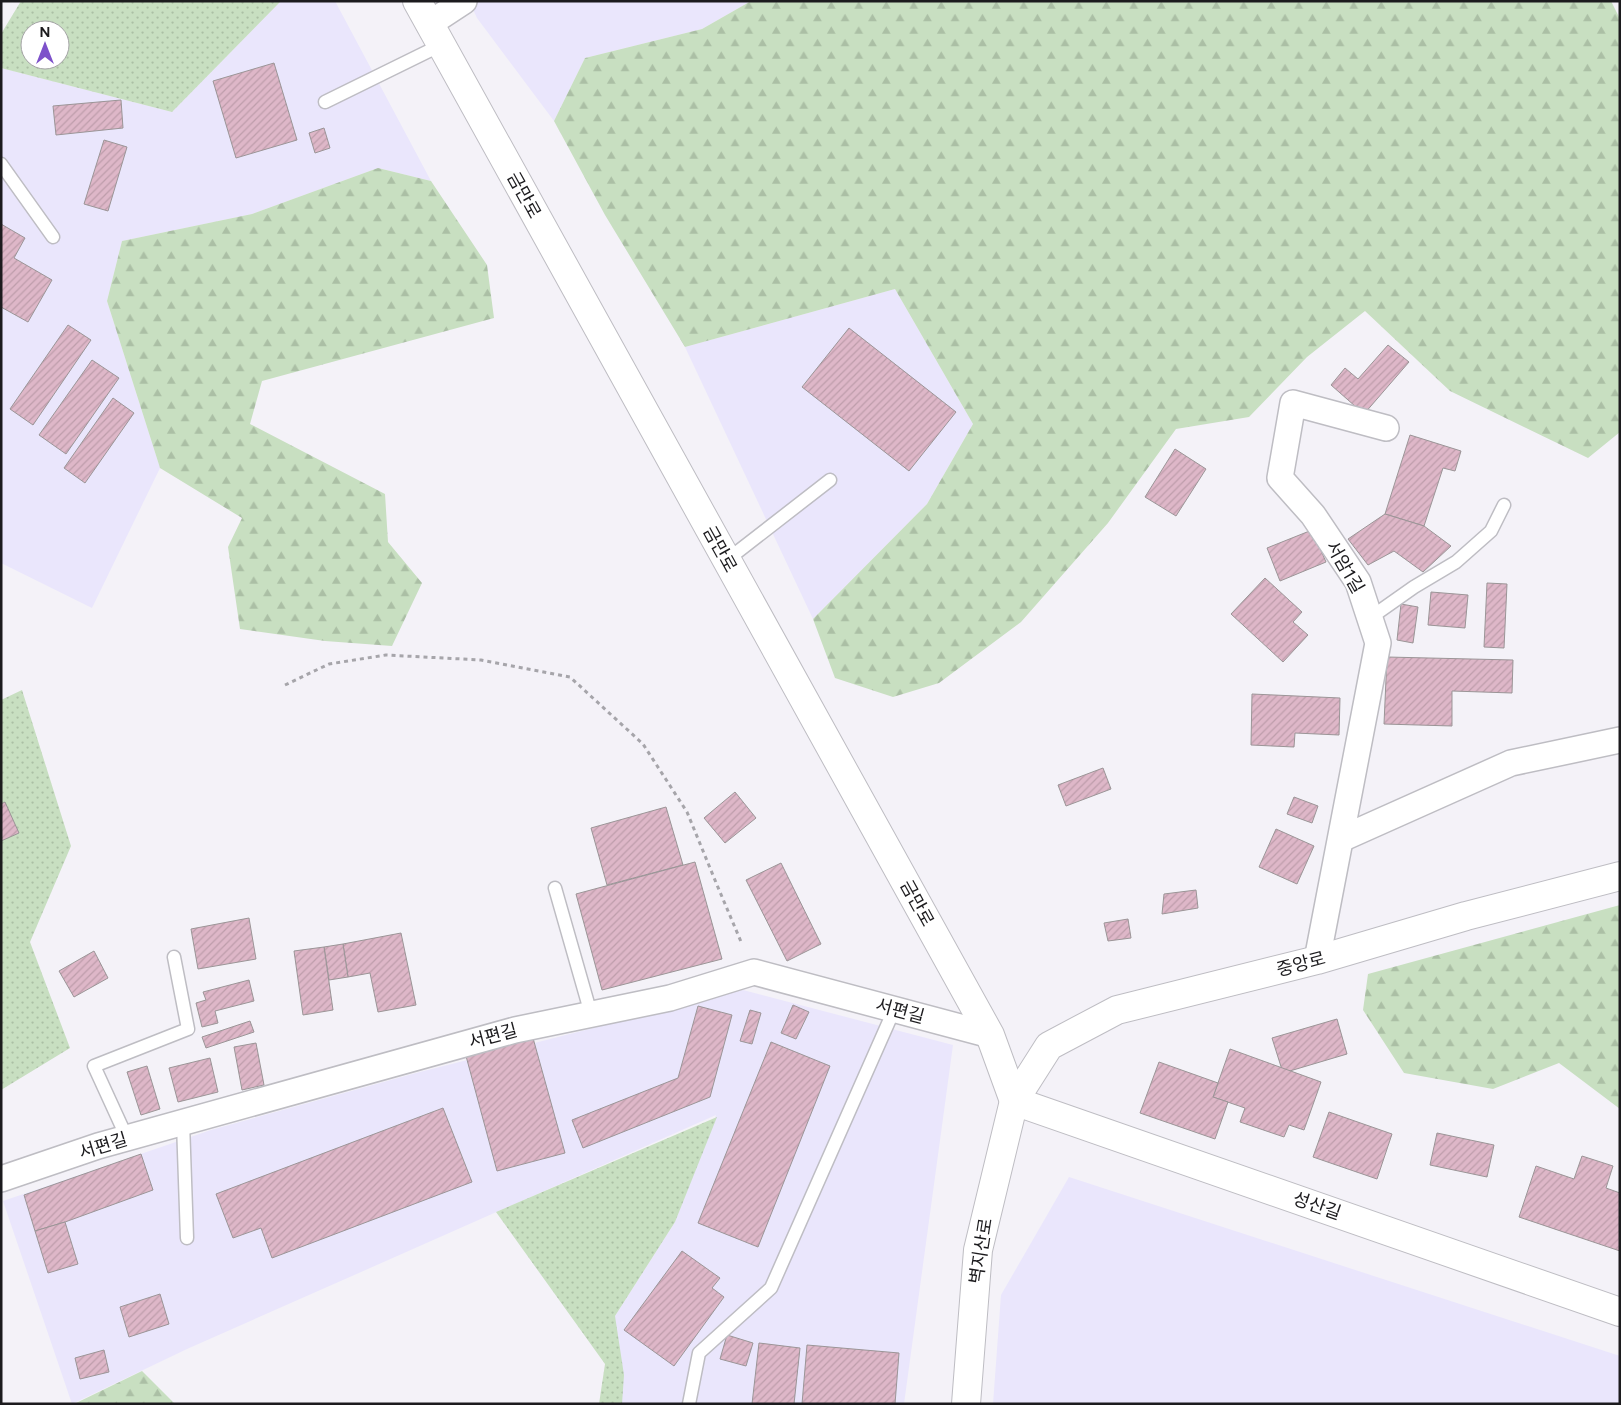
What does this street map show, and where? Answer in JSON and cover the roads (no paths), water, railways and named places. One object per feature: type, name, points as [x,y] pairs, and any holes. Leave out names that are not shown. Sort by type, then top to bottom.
[{"type":"street","points":[[429,23],[464,1]]},
{"type":"street","name":"금만로","points":[[429,23],[990,1035],[1014,1101]]},
{"type":"street","name":"서암1길","points":[[1317,960],[1378,643],[1358,582],[1313,515],[1280,478],[1293,403],[1386,428]]},
{"type":"street","points":[[1341,839],[1511,763],[1620,740]]},
{"type":"street","name":"중앙로","points":[[1014,1101],[1049,1046],[1116,1010],[1317,960],[1466,916],[1620,876]]},
{"type":"street","name":"서편길","points":[[1,1179],[127,1138],[515,1030],[670,998],[754,972],[990,1035]]},
{"type":"street","name":"성산길","points":[[1014,1101],[1620,1312]]},
{"type":"street","name":"벽지산로","points":[[966,1404],[978,1250],[1014,1101]]},
{"type":"lane","points":[[325,102],[429,23]]},
{"type":"lane","points":[[1,164],[53,237]]},
{"type":"lane","points":[[726,560],[830,480]]},
{"type":"lane","points":[[1370,618],[1414,587],[1456,562],[1491,531],[1504,505]]},
{"type":"lane","points":[[555,888],[591,1014]]},
{"type":"lane","points":[[127,1138],[94,1066],[188,1029],[174,958]]},
{"type":"lane","points":[[689,1404],[699,1353],[771,1288],[894,1010]]},
{"type":"lane","points":[[183,1123],[188,1238]]}]
